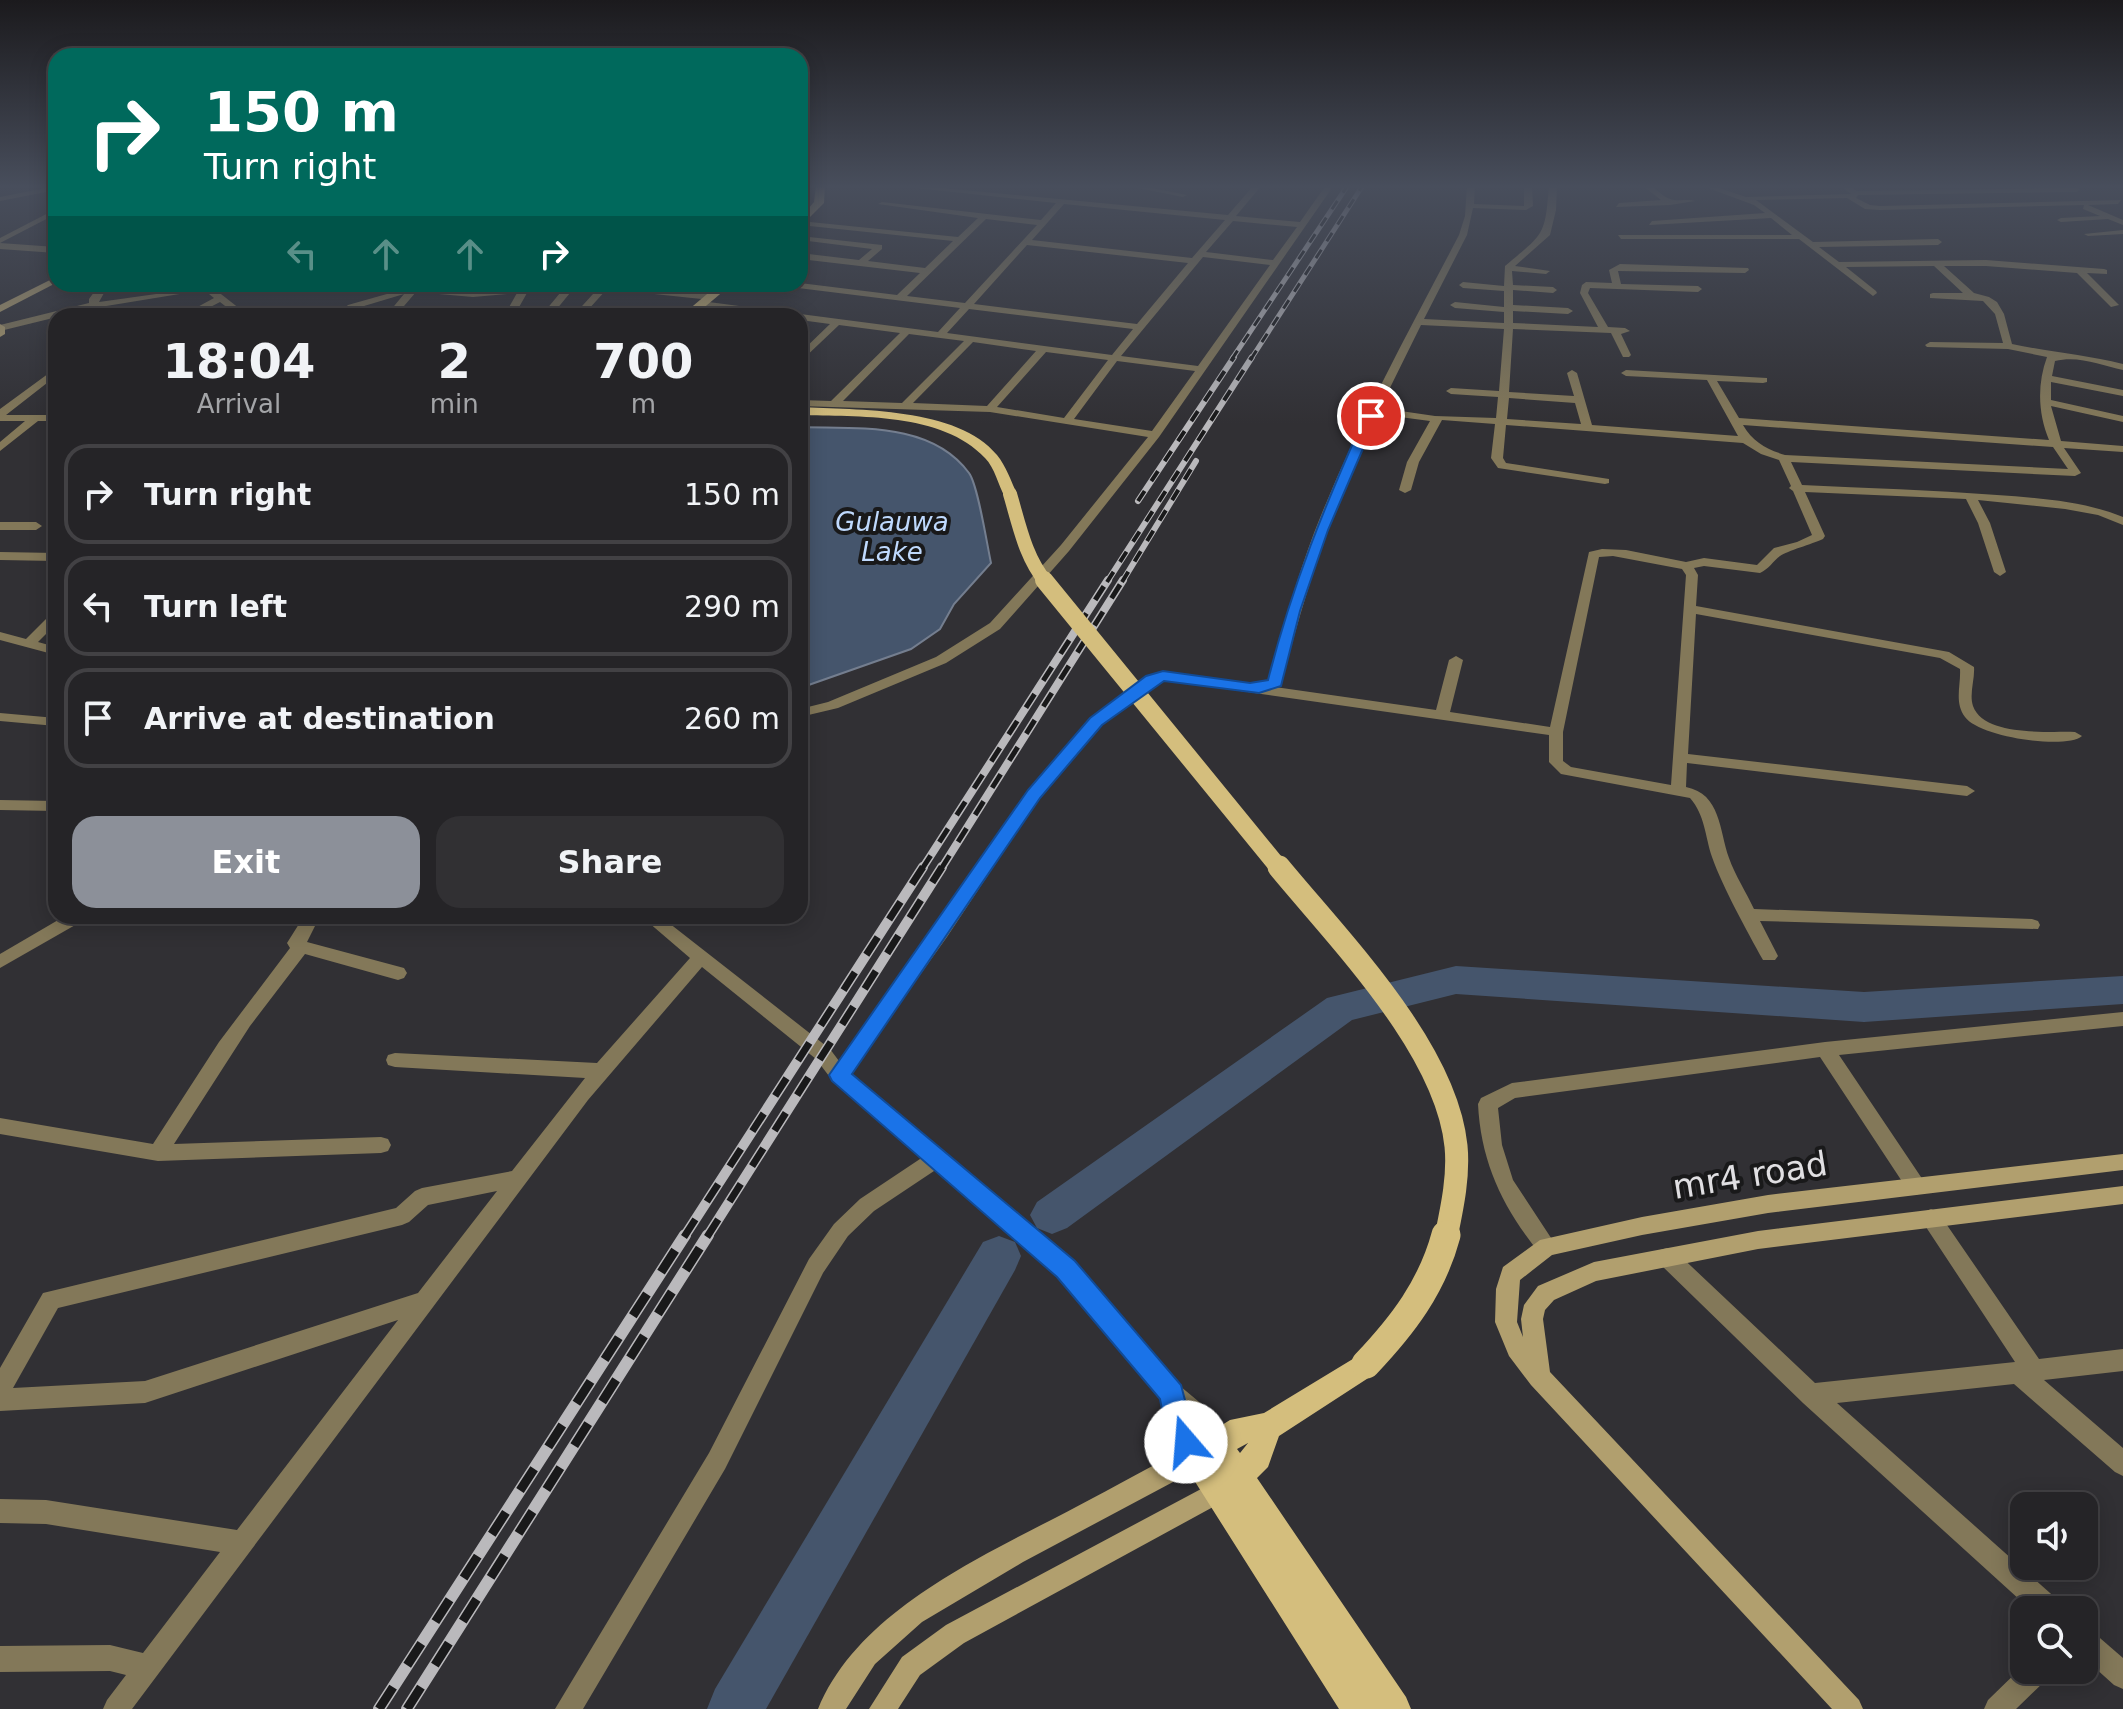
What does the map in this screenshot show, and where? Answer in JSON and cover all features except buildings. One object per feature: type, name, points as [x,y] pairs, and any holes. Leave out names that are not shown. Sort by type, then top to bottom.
[{"type":"main road","points":[[696,308],[716,292]]},
{"type":"main road","points":[[808,412],[910,420],[966,436],[992,457],[1010,494],[1036,570],[1393,1006],[1421,1049],[1456,1142],[1456,1183],[1440,1264],[1398,1330],[1366,1364],[1268,1427],[1240,1430],[1206,1451],[1358,1709]]},
{"type":"main road","points":[[1227,1486],[1258,1457],[1268,1427]]},
{"type":"main road","points":[[1227,1486],[1394,1709]]},
{"type":"street","points":[[875,265],[927,271]]},
{"type":"street","points":[[900,297],[933,265]]},
{"type":"street","points":[[941,334],[1004,265]]},
{"type":"street","points":[[1068,420],[1190,265]]},
{"type":"street","points":[[808,711],[833,705],[941,660],[995,626],[1065,548],[1155,435],[1274,265]]},
{"type":"street","points":[[1259,689],[1275,682],[1293,611],[1321,530],[1374,410],[1448,265]]},
{"type":"street","points":[[1512,265],[1508,268],[1509,328],[1497,458],[1502,466],[1605,481]]},
{"type":"street","points":[[1836,265],[1848,265]]},
{"type":"street","points":[[1836,265],[1873,293]]},
{"type":"street","points":[[1937,265],[1971,295]]},
{"type":"street","points":[[1977,265],[2104,272]]},
{"type":"street","points":[[1617,285],[1613,270],[1620,267],[1745,270]]},
{"type":"street","points":[[1508,268],[1546,271]]},
{"type":"street","points":[[2078,269],[2114,305]]},
{"type":"street","points":[[0,309],[48,284]]},
{"type":"street","points":[[1626,355],[1615,331],[1584,287],[1591,284],[1698,289]]},
{"type":"street","points":[[1463,285],[1553,290]]},
{"type":"street","points":[[808,286],[1139,327]]},
{"type":"street","points":[[94,305],[99,292]]},
{"type":"street","points":[[81,308],[169,292]]},
{"type":"street","points":[[215,292],[233,308]]},
{"type":"street","points":[[350,308],[397,292]]},
{"type":"street","points":[[398,308],[411,292]]},
{"type":"street","points":[[459,292],[488,292]]},
{"type":"street","points":[[584,308],[600,292]]},
{"type":"street","points":[[644,292],[743,308]]},
{"type":"street","points":[[1933,296],[1985,297],[1997,306],[2004,320],[2008,346]]},
{"type":"street","points":[[201,308],[220,298]]},
{"type":"street","points":[[1455,305],[1568,311]]},
{"type":"street","points":[[0,334],[0,327],[48,316]]},
{"type":"street","points":[[808,317],[1200,369]]},
{"type":"street","points":[[808,351],[838,321]]},
{"type":"street","points":[[1419,322],[1615,331]]},
{"type":"street","points":[[835,403],[908,330]]},
{"type":"street","points":[[907,404],[971,339]]},
{"type":"street","points":[[1930,345],[2008,346],[2123,367]]},
{"type":"street","points":[[990,409],[1043,349]]},
{"type":"street","points":[[1374,410],[1436,419],[1445,417],[1746,440],[1765,452],[1784,458],[2075,473],[2057,444],[2045,402],[2051,359],[2055,356]]},
{"type":"street","points":[[1572,373],[1588,429]]},
{"type":"street","points":[[1626,373],[1763,380]]},
{"type":"street","points":[[0,416],[48,377]]},
{"type":"street","points":[[1710,377],[1746,440]]},
{"type":"street","points":[[2047,378],[2123,393]]},
{"type":"street","points":[[1451,391],[1580,400]]},
{"type":"street","points":[[2045,402],[2123,419]]},
{"type":"street","points":[[808,403],[990,409],[1155,435]]},
{"type":"street","points":[[0,416],[48,418]]},
{"type":"street","points":[[0,448],[35,418]]},
{"type":"street","points":[[1405,490],[1413,462],[1436,419]]},
{"type":"street","points":[[1736,421],[2123,449]]},
{"type":"street","points":[[1769,956],[1721,859],[1703,800],[1678,790],[1566,771],[1556,762],[1556,732],[1593,555],[1618,553],[1686,566],[1704,562],[1760,569],[1778,551],[1819,536],[1784,458]]},
{"type":"street","points":[[1795,488],[1971,498],[2098,510],[2123,521]]},
{"type":"street","points":[[1971,498],[1984,523],[2000,572]]},
{"type":"street","points":[[0,526],[36,526]]},
{"type":"street","points":[[0,556],[48,557]]},
{"type":"street","points":[[1678,790],[1692,575],[1686,566]]},
{"type":"street","points":[[1689,609],[1903,646],[1956,659],[1967,667],[1966,705],[1973,721],[1980,726],[2023,734],[2075,736]]},
{"type":"street","points":[[28,644],[48,625]]},
{"type":"street","points":[[0,636],[48,649]]},
{"type":"street","points":[[1442,716],[1456,660]]},
{"type":"street","points":[[839,1075],[941,933],[1034,794],[1096,721],[1152,679],[1163,676],[1556,732]]},
{"type":"street","points":[[0,717],[48,721]]},
{"type":"street","points":[[1680,758],[1967,791]]},
{"type":"street","points":[[0,805],[48,806]]},
{"type":"street","points":[[1748,915],[2032,925]]},
{"type":"street","points":[[0,962],[64,924]]},
{"type":"street","points":[[307,924],[296,943],[301,947],[398,973]]},
{"type":"street","points":[[659,924],[823,1054],[839,1075],[1066,1269],[1172,1394],[1178,1426],[1206,1451],[1014,1553],[913,1613],[866,1655],[831,1709]]},
{"type":"street","points":[[158,1153],[226,1044],[301,947]]},
{"type":"street","points":[[116,1709],[601,1071],[700,958]]},
{"type":"street","points":[[1547,1247],[1512,1204],[1488,1129],[1488,1104],[1512,1091],[1825,1049],[2123,1019]]},
{"type":"street","points":[[1825,1049],[1916,1186]]},
{"type":"street","points":[[395,1060],[601,1071]]},
{"type":"street","points":[[0,1126],[158,1153],[381,1145]]},
{"type":"street","points":[[568,1709],[717,1461],[816,1266],[841,1230],[867,1205],[937,1158]]},
{"type":"street","name":"mr4 road","points":[[1850,1709],[1539,1377],[1517,1349],[1506,1322],[1507,1289],[1511,1274],[1547,1247],[1642,1226],[1768,1204],[2123,1162]]},
{"type":"street","points":[[0,1390],[51,1300],[402,1216],[422,1197],[518,1178]]},
{"type":"street","points":[[1539,1377],[1532,1319],[1535,1305],[1546,1293],[1594,1272],[1758,1240],[2123,1195]]},
{"type":"street","points":[[1931,1218],[2027,1373],[2123,1464]]},
{"type":"street","points":[[1667,1257],[1811,1395],[2034,1596]]},
{"type":"street","points":[[0,1400],[145,1392],[425,1301]]},
{"type":"street","points":[[1811,1395],[2123,1360]]},
{"type":"street","points":[[882,1709],[911,1666],[955,1634],[1227,1486]]},
{"type":"street","points":[[0,1511],[46,1512],[242,1543]]},
{"type":"street","points":[[2098,1654],[2123,1676]]},
{"type":"street","points":[[0,1659],[110,1658],[148,1667]]},
{"type":"street","points":[[1997,1709],[2023,1684]]},
{"type":"water","name":"Gulauwa Lake","points":[[808,427],[868,429],[914,436],[953,456],[969,473],[979,502],[991,563],[954,604],[940,629],[911,649],[808,685]]},
{"type":"waterway","points":[[1052,1215],[1340,1008],[1456,980],[1864,1007],[2123,990]]},
{"type":"waterway","points":[[735,1709],[999,1256]]},
{"type":"railway","points":[[1232,359],[1295,265]]},
{"type":"railway","points":[[1251,359],[1312,265]]},
{"type":"railway","points":[[1138,501],[1234,357]]},
{"type":"railway","points":[[1107,582],[1252,357]]},
{"type":"railway","points":[[1122,582],[1196,461]]},
{"type":"railway","points":[[922,869],[1108,580]]},
{"type":"railway","points":[[941,869],[1123,580]]},
{"type":"railway","points":[[684,1237],[923,867]]},
{"type":"railway","points":[[707,1237],[942,867]]},
{"type":"railway","points":[[379,1709],[685,1235]]},
{"type":"railway","points":[[407,1709],[708,1235]]},
{"type":"route","points":[[1186,1442],[1178,1426],[1172,1394],[1066,1269],[839,1075],[941,933],[1034,794],[1096,721],[1152,679],[1163,676],[1259,689],[1275,682],[1293,611],[1321,530],[1371,416]]}]
